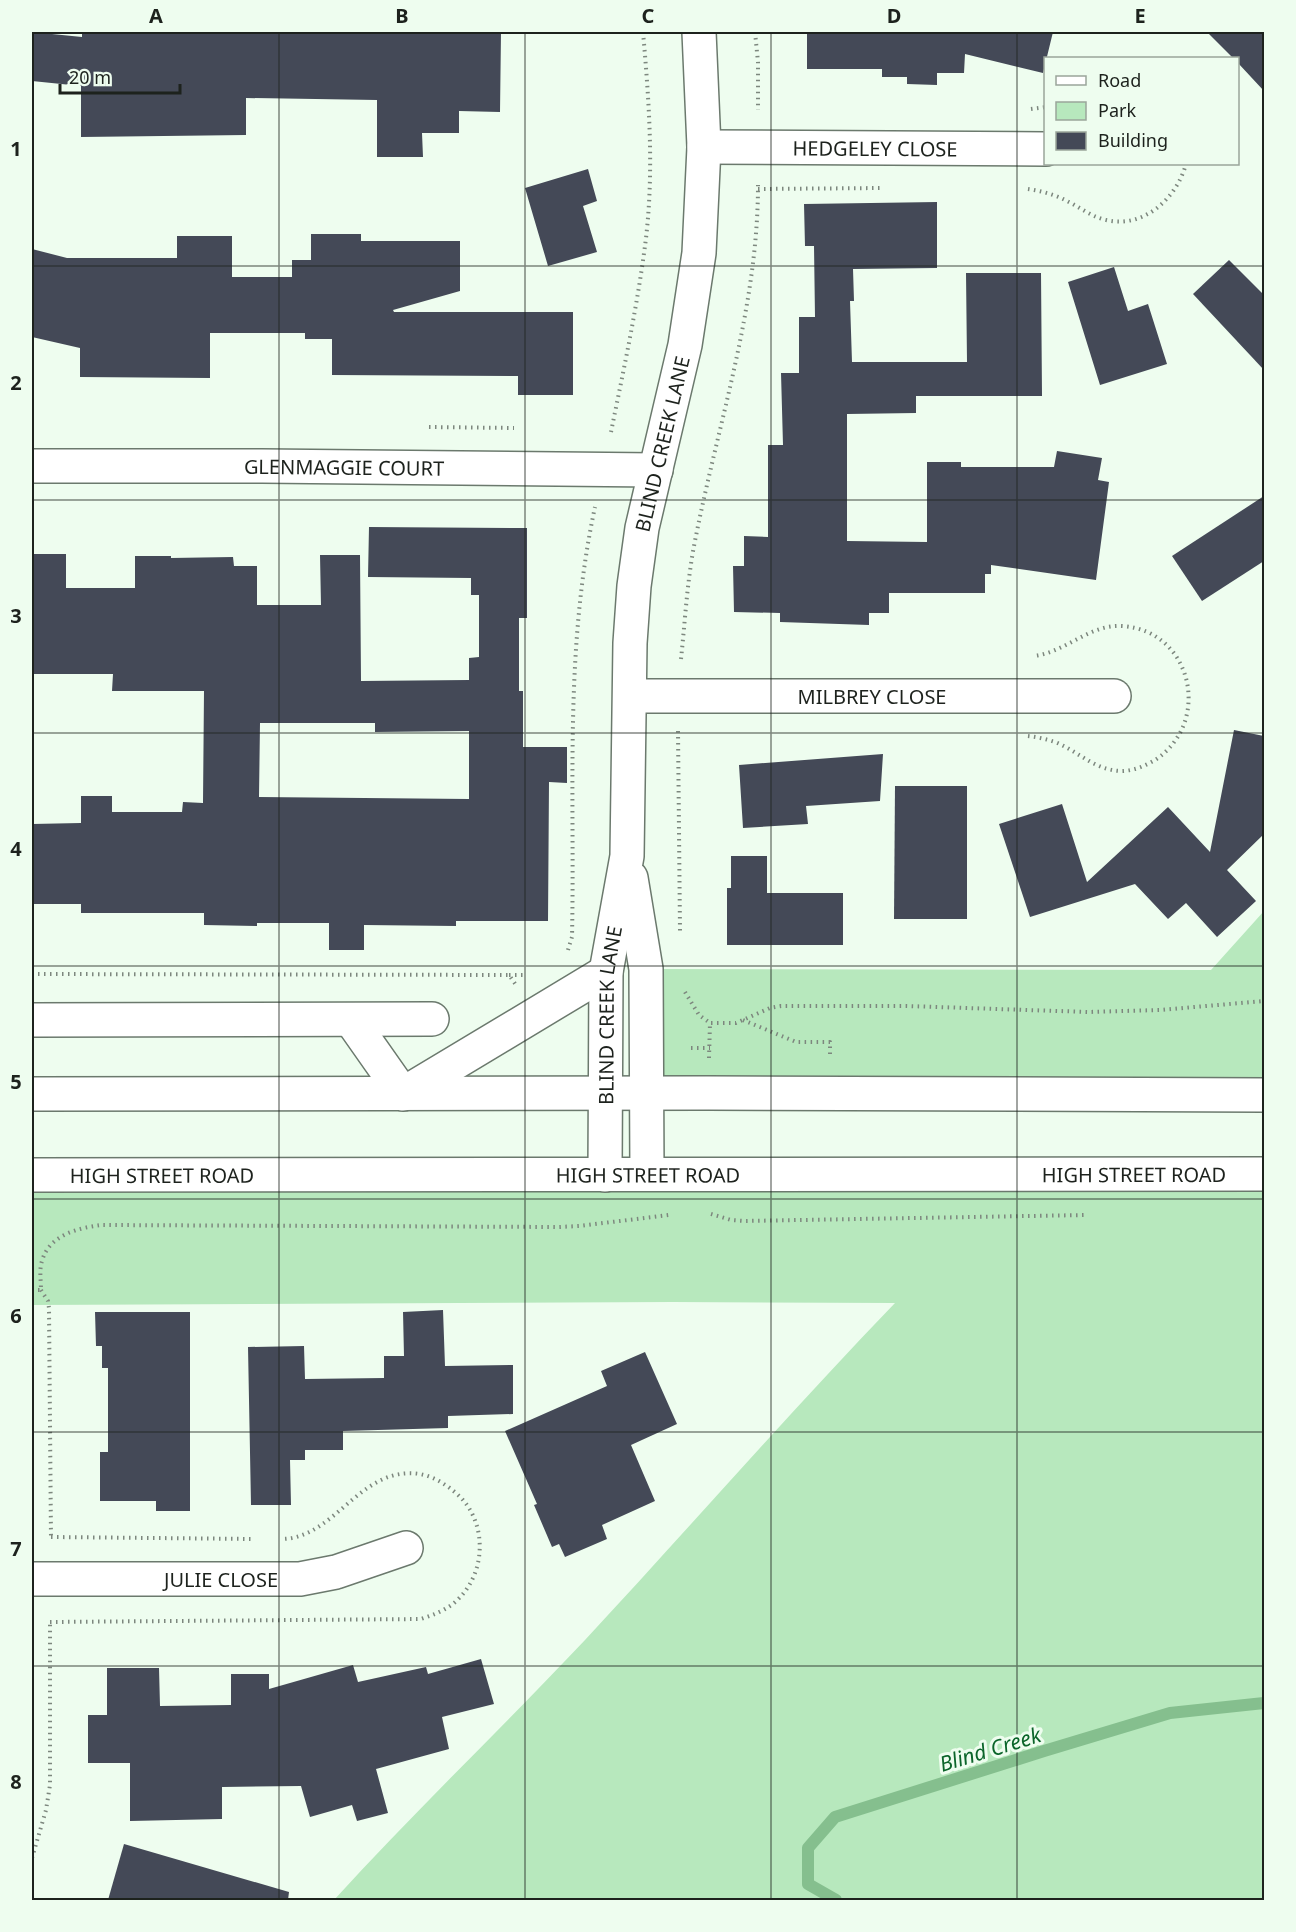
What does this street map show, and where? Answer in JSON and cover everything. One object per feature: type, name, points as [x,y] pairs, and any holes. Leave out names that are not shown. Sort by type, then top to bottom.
[{"type":"street","name":"BLIND CREEK LANE","points":[[605,1175],[606,972],[627,856],[630,643],[634,586],[642,528],[685,345],[693,294],[701,223],[704,147],[699,32]]},
{"type":"street","name":"HEDGELEY CLOSE","points":[[704,147],[1044,149]]},
{"type":"street","name":"GLENMAGGIE COURT","points":[[32,466],[656,470]]},
{"type":"street","name":"MILBREY CLOSE","points":[[630,696],[1114,696]]},
{"type":"street","name":"BLIND CREEK LANE","points":[[627,856],[646,969],[648,1174]]},
{"type":"street","points":[[403,1094],[606,972]]},
{"type":"street","points":[[32,1020],[432,1019]]},
{"type":"street","points":[[351,1020],[403,1094]]},
{"type":"street","points":[[32,1094],[1264,1095]]},
{"type":"street","name":"HIGH STREET ROAD","points":[[32,1175],[1264,1174]]},
{"type":"street","name":"JULIE CLOSE","points":[[32,1579],[300,1579],[336,1572],[406,1548]]},
{"type":"path","points":[[609,439],[629,348],[646,236],[650,137],[643,32]]},
{"type":"path","points":[[755,32],[758,62],[758,117]]},
{"type":"path","points":[[1024,188],[1058,196],[1087,213],[1107,220],[1130,220],[1160,207],[1174,192],[1183,177],[1186,165]]},
{"type":"path","points":[[680,663],[694,548],[740,344],[751,276],[758,180]]},
{"type":"path","points":[[758,189],[884,188]]},
{"type":"path","points":[[566,954],[572,937],[573,691],[577,612],[596,500]]},
{"type":"path","points":[[678,727],[680,933]]},
{"type":"path","points":[[32,974],[530,975]]},
{"type":"path","points":[[509,975],[522,994]]},
{"type":"path","points":[[682,984],[699,1015],[710,1023],[736,1023],[770,1008],[781,1006],[907,1006],[1088,1012],[1160,1011],[1264,1001]]},
{"type":"path","points":[[743,1020],[796,1042],[830,1042],[829,1066]]},
{"type":"path","points":[[709,1061],[710,1023]]},
{"type":"path","points":[[691,1048],[710,1048]]},
{"type":"path","points":[[707,1213],[744,1221],[1096,1214]]},
{"type":"path","points":[[51,1546],[49,1308],[48,1301],[41,1290],[41,1267],[46,1250],[62,1236],[93,1226],[560,1227],[673,1214]]},
{"type":"path","points":[[32,1290],[41,1290]]},
{"type":"path","points":[[32,1858],[46,1810],[50,1785],[50,1614]]},
{"type":"green space","points":[[1264,911],[1264,1095],[647,1094],[646,969],[1211,970]]},
{"type":"green space","points":[[32,1175],[1264,1176],[1264,1900],[334,1900],[585,1640],[816,1386],[895,1303],[32,1305]]},
{"type":"building","points":[[32,32],[82,37],[82,32],[501,32],[500,112],[459,111],[459,133],[422,133],[423,157],[377,157],[377,100],[246,98],[246,135],[81,137],[81,86],[32,81]]},
{"type":"building","points":[[807,32],[1053,32],[1047,57],[1044,57],[1043,73],[965,54],[964,73],[937,73],[937,85],[907,84],[907,77],[882,77],[882,69],[807,69]]},
{"type":"building","points":[[1207,32],[1264,32],[1264,91],[1239,64],[1239,57],[1232,57]]},
{"type":"building","points":[[588,169],[597,201],[583,206],[597,252],[548,266],[525,188]]},
{"type":"building","points":[[937,202],[937,268],[853,269],[854,301],[850,301],[852,362],[967,362],[966,273],[1041,273],[1042,396],[916,396],[916,413],[847,414],[847,541],[927,542],[927,462],[961,462],[961,467],[1054,467],[1057,451],[1102,458],[1098,480],[1109,482],[1096,580],[991,565],[991,574],[985,574],[985,593],[889,593],[889,613],[869,613],[869,625],[780,622],[780,613],[734,612],[733,566],[744,566],[744,536],[768,537],[768,445],[783,445],[781,373],[799,373],[799,317],[815,317],[814,246],[805,246],[804,204]]},
{"type":"building","points":[[311,234],[361,234],[361,241],[460,241],[460,291],[393,310],[394,312],[573,312],[573,395],[518,395],[518,376],[332,375],[332,339],[305,339],[305,333],[210,333],[210,378],[80,377],[80,348],[32,337],[32,249],[67,258],[177,258],[177,236],[232,236],[232,277],[292,277],[292,260],[311,260]]},
{"type":"building","points":[[1229,260],[1264,295],[1264,370],[1193,294]]},
{"type":"building","points":[[1114,267],[1128,311],[1148,304],[1167,364],[1100,385],[1068,282]]},
{"type":"building","points":[[1264,496],[1264,561],[1202,601],[1172,556]]},
{"type":"building","points":[[369,527],[527,528],[527,618],[519,618],[519,691],[523,691],[523,747],[567,747],[567,783],[549,782],[548,921],[456,921],[456,926],[364,925],[364,950],[329,950],[329,923],[257,923],[257,926],[204,925],[204,913],[81,913],[81,904],[32,904],[32,824],[81,823],[81,796],[112,796],[112,812],[182,812],[183,802],[203,803],[204,691],[112,691],[113,674],[32,674],[32,554],[66,554],[66,588],[135,588],[135,556],[233,557],[234,566],[257,566],[257,605],[321,605],[320,555],[360,555],[361,681],[469,680],[469,658],[479,657],[479,595],[471,595],[471,578],[368,577]],"holes":[[[260,723],[375,723],[375,732],[469,731],[469,799],[259,797]]]},
{"type":"building","points":[[1234,730],[1264,736],[1264,834],[1227,870],[1256,901],[1217,937],[1186,903],[1168,919],[1135,884],[1030,917],[999,824],[1062,804],[1087,882],[1168,807],[1210,852]]},
{"type":"building","points":[[883,754],[880,801],[806,806],[808,824],[743,828],[739,765]]},
{"type":"building","points":[[895,786],[967,786],[967,919],[894,919]]},
{"type":"building","points":[[731,856],[767,856],[767,893],[843,893],[843,945],[727,945],[727,888],[731,888]]},
{"type":"building","points":[[443,1310],[445,1366],[513,1365],[513,1414],[448,1416],[448,1428],[343,1431],[343,1450],[305,1450],[305,1460],[290,1460],[291,1505],[251,1505],[248,1347],[304,1346],[305,1379],[384,1378],[384,1356],[404,1356],[403,1312]]},
{"type":"building","points":[[95,1312],[190,1312],[190,1511],[156,1511],[156,1501],[100,1501],[100,1452],[108,1452],[108,1368],[102,1368],[102,1346],[96,1346]]},
{"type":"building","points":[[645,1352],[677,1424],[631,1445],[655,1501],[602,1525],[607,1539],[565,1557],[559,1544],[552,1547],[534,1505],[537,1504],[505,1431],[607,1386],[601,1371]]},
{"type":"building","points":[[481,1659],[494,1704],[442,1717],[449,1749],[376,1769],[388,1813],[357,1821],[352,1805],[310,1817],[301,1786],[222,1787],[222,1819],[130,1821],[130,1763],[88,1763],[88,1715],[107,1715],[107,1668],[159,1668],[160,1706],[231,1705],[231,1674],[269,1674],[269,1689],[353,1665],[358,1682],[426,1667],[428,1674]]},
{"type":"building","points":[[124,1844],[289,1892],[288,1900],[108,1900]]},
{"type":"waterway","name":"Blind Creek","points":[[836,1900],[808,1884],[808,1848],[835,1817],[1170,1713],[1264,1703]]}]
